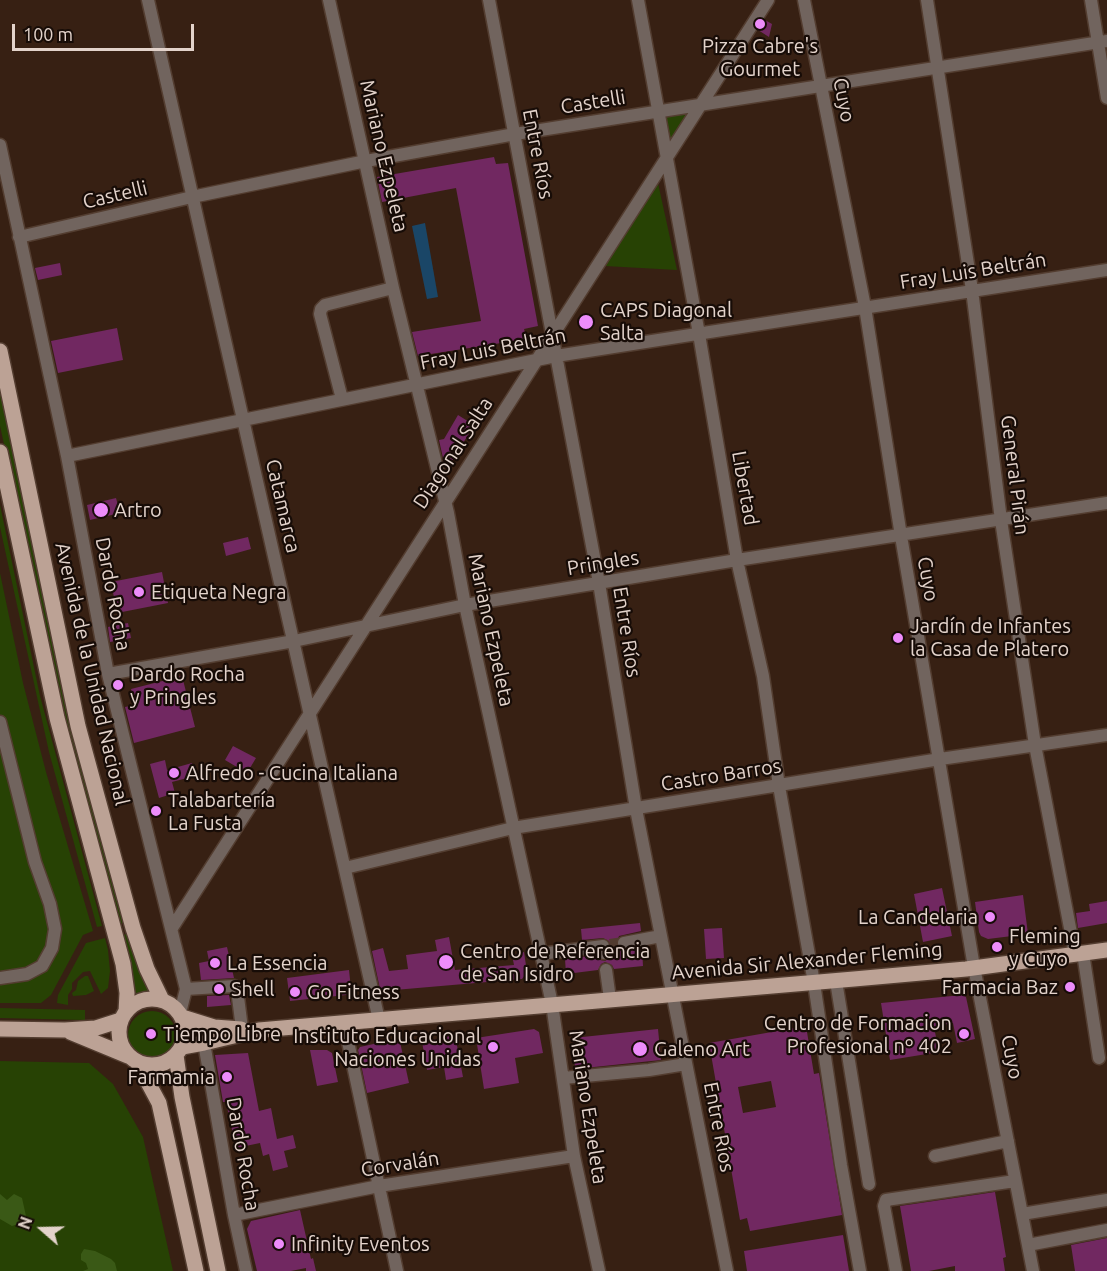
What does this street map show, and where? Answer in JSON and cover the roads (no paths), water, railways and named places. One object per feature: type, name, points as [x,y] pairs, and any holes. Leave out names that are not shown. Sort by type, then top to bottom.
[{"type":"main road","name":"Avenida de la Unidad Nacional","points":[[0,351],[78,726],[133,928],[147,969],[162,1000]]},
{"type":"main road","name":"Avenida de la Unidad Nacional","points":[[0,452],[60,730],[123,964],[127,993],[123,1016]]},
{"type":"main road","name":"Avenida Sir Alexander Fleming","points":[[181,1015],[214,1027],[259,1030],[836,981],[1107,950]]},
{"type":"main road","points":[[0,1029],[96,1028],[123,1016],[140,1001],[151,999],[162,1000],[175,1008],[185,1024],[185,1035],[179,1051],[182,1097],[218,1271]]},
{"type":"main road","points":[[123,1016],[119,1031],[120,1040],[159,1103],[196,1271]]},
{"type":"main road","points":[[65,1030],[148,1065],[159,1065],[170,1060],[179,1051]]},
{"type":"main road","name":"Avenida Sir Alexander Fleming","points":[[179,1051],[259,1030]]},
{"type":"street","name":"Catamarca","points":[[148,0],[379,1020]]},
{"type":"street","name":"Mariano Ezpeleta","points":[[329,0],[393,288],[445,502],[465,605],[552,1004],[574,1156],[599,1271]]},
{"type":"street","name":"Entre Ríos","points":[[489,0],[600,584],[636,809],[727,1271]]},
{"type":"street","name":"Libertad","points":[[638,0],[699,334],[737,560],[763,676],[779,786],[814,983],[841,1165],[860,1271]]},
{"type":"street","name":"Diagonal Salta","points":[[172,928],[768,0]]},
{"type":"street","name":"Cuyo","points":[[804,0],[866,307],[901,536],[974,967],[1033,1271]]},
{"type":"street","name":"General Pirán","points":[[927,0],[972,291],[1001,520],[1035,745],[1099,1058]]},
{"type":"street","points":[[1091,0],[1102,42],[1107,98]]},
{"type":"street","name":"Castelli","points":[[19,237],[192,197],[366,161],[514,134],[1102,42]]},
{"type":"street","name":"Dardo Rocha","points":[[0,145],[67,456],[108,674],[186,989],[181,1015]]},
{"type":"street","name":"Fray Luis Beltrán","points":[[67,456],[556,356],[1107,270]]},
{"type":"street","points":[[342,399],[320,314],[321,309],[325,305],[393,288]]},
{"type":"street","name":"Pringles","points":[[108,674],[294,641],[465,605],[1107,503]]},
{"type":"street","points":[[0,722],[34,862],[50,904],[55,929],[52,948],[42,966],[27,974],[0,978]]},
{"type":"street","name":"Castro Barros","points":[[345,868],[513,828],[940,759],[1107,735]]},
{"type":"street","points":[[624,943],[661,936]]},
{"type":"street","points":[[541,954],[606,948]]},
{"type":"street","points":[[606,970],[610,999]]},
{"type":"street","points":[[836,981],[869,1184]]},
{"type":"street","points":[[186,989],[234,986],[237,989],[242,1029]]},
{"type":"street","points":[[344,1023],[397,1271]]},
{"type":"street","name":"Dardo Rocha","points":[[204,1044],[246,1271]]},
{"type":"street","points":[[563,1078],[686,1064]]},
{"type":"street","points":[[935,1156],[1008,1141]]},
{"type":"street","name":"Corvalán","points":[[234,1215],[379,1186],[574,1156]]},
{"type":"street","points":[[896,1271],[884,1206],[886,1200],[1015,1181]]},
{"type":"street","points":[[1022,1214],[1107,1200]]},
{"type":"street","points":[[1028,1245],[1107,1230]]},
{"type":"water","points":[[425,223],[438,297],[427,299],[412,226]]},
{"type":"tunnel","points":[[610,945],[624,943]]},
{"type":"place","name":"Pizza Cabre's Gourmet","points":[[760,24]]},
{"type":"place","name":"CAPS Diagonal Salta","points":[[586,322]]},
{"type":"place","name":"Artro","points":[[101,510]]},
{"type":"place","name":"Etiqueta Negra","points":[[139,592]]},
{"type":"place","name":"Jardín de Infantes la Casa de Platero","points":[[898,638]]},
{"type":"place","name":"Dardo Rocha y Pringles","points":[[118,685]]},
{"type":"place","name":"Alfredo - Cucina Italiana","points":[[174,773]]},
{"type":"place","name":"Talabartería La Fusta","points":[[156,811]]},
{"type":"place","name":"La Candelaria","points":[[990,917]]},
{"type":"place","name":"Fleming y Cuyo","points":[[997,947]]},
{"type":"place","name":"Centro de Referencia de San Isidro","points":[[446,962]]},
{"type":"place","name":"La Essencia","points":[[215,963]]},
{"type":"place","name":"Farmacia Baz","points":[[1070,987]]},
{"type":"place","name":"Shell","points":[[219,989]]},
{"type":"place","name":"Go Fitness","points":[[295,992]]},
{"type":"place","name":"Tiempo Libre","points":[[151,1034]]},
{"type":"place","name":"Centro de Formacion Profesional nº 402","points":[[964,1034]]},
{"type":"place","name":"Instituto Educacional Naciones Unidas","points":[[493,1047]]},
{"type":"place","name":"Galeno Art","points":[[640,1049]]},
{"type":"place","name":"Farmamia","points":[[227,1077]]},
{"type":"place","name":"Infinity Eventos","points":[[279,1244]]}]
